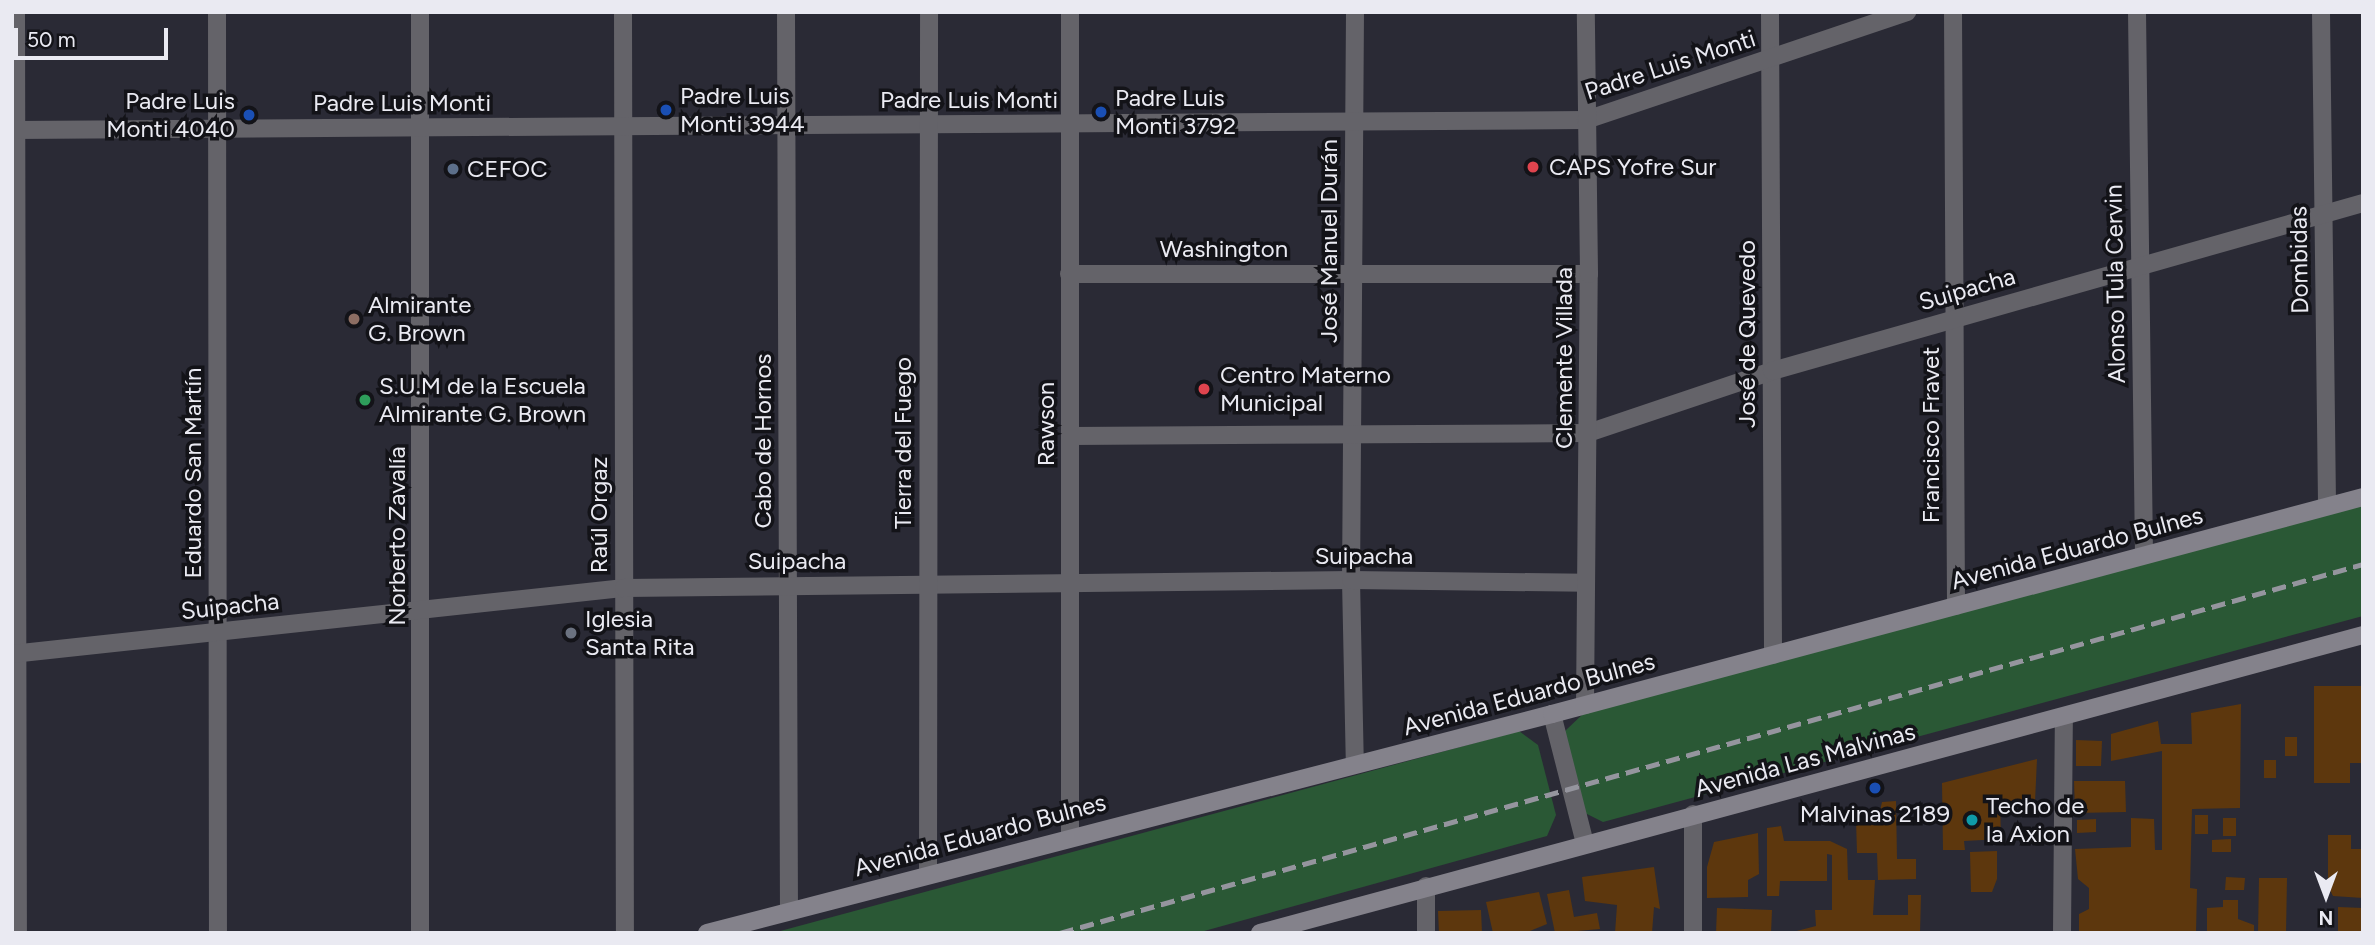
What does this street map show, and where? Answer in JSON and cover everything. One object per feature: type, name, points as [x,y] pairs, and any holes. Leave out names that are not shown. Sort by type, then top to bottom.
[{"type":"main road","name":"Avenida Eduardo Bulnes","points":[[707,933],[1070,836],[1552,714],[2363,497]]},
{"type":"main road","name":"Avenida Las Malvinas","points":[[1260,933],[1585,843],[2363,635]]},
{"type":"street","points":[[16,12],[15,654],[18,933]]},
{"type":"street","name":"Eduardo San Martín","points":[[217,12],[218,933]]},
{"type":"street","name":"Norberto Zavalía","points":[[420,12],[420,933]]},
{"type":"street","name":"Raúl Orgaz","points":[[623,12],[625,933]]},
{"type":"street","name":"Cabo de Hornos","points":[[786,12],[789,910]]},
{"type":"street","name":"Tierra del Fuego","points":[[928,874],[929,12]]},
{"type":"street","name":"Rawson","points":[[1070,12],[1070,836]]},
{"type":"street","name":"José Manuel Durán","points":[[1355,12],[1351,580],[1355,764]]},
{"type":"street","name":"Clemente Villada","points":[[1585,705],[1590,274],[1586,12]]},
{"type":"street","name":"José de Quevedo","points":[[1770,12],[1773,655]]},
{"type":"street","name":"Padre Luis Monti","points":[[14,130],[1586,120],[1908,12]]},
{"type":"street","name":"Francisco Fravet","points":[[1953,12],[1956,606]]},
{"type":"street","name":"Alonso Tula Cervin","points":[[2137,12],[2138,268],[2144,555]]},
{"type":"street","name":"Dombidas","points":[[2321,12],[2327,506]]},
{"type":"street","name":"Suipacha","points":[[1070,436],[1588,433],[1772,371],[2363,203]]},
{"type":"street","name":"Washington","points":[[1069,274],[1590,274]]},
{"type":"street","name":"Suipacha","points":[[15,654],[624,588],[1351,580],[1586,583]]},
{"type":"street","points":[[1552,714],[1585,843]]},
{"type":"street","points":[[2062,933],[2064,717]]},
{"type":"street","points":[[1693,814],[1693,933]]},
{"type":"street","points":[[1426,886],[1426,933]]},
{"type":"green space","points":[[2363,501],[2363,616],[1603,822],[1585,813],[1564,732],[1585,712]]},
{"type":"green space","points":[[1519,731],[1538,745],[1556,815],[1547,836],[1197,933],[773,933]]},
{"type":"building","points":[[2314,686],[2363,686],[2363,763],[2350,763],[2350,783],[2314,783]]},
{"type":"building","points":[[2241,704],[2240,808],[2192,809],[2190,888],[2197,889],[2196,933],[2079,933],[2079,914],[2089,909],[2089,888],[2078,879],[2075,849],[2131,847],[2131,818],[2154,819],[2155,850],[2162,850],[2162,751],[2111,761],[2111,734],[2158,721],[2161,744],[2192,744],[2191,713]]},
{"type":"building","points":[[2285,737],[2297,737],[2297,756],[2285,756]]},
{"type":"building","points":[[2076,740],[2102,741],[2101,766],[2076,766]]},
{"type":"building","name":"Techo de la Axion","points":[[2037,759],[2035,802],[2000,801],[2001,839],[1964,841],[1965,850],[1943,850],[1942,783]]},
{"type":"building","points":[[2264,760],[2276,760],[2276,778],[2264,778]]},
{"type":"building","points":[[2074,781],[2125,781],[2126,812],[2075,813]]},
{"type":"building","points":[[1896,801],[1897,859],[1916,859],[1916,879],[1878,880],[1877,853],[1857,853],[1856,820],[1878,819],[1882,802]]},
{"type":"building","points":[[2195,815],[2208,815],[2208,834],[2195,834]]},
{"type":"building","points":[[2223,818],[2236,818],[2236,836],[2223,836]]},
{"type":"building","points":[[2096,819],[2096,832],[2077,833],[2077,820]]},
{"type":"building","points":[[1781,826],[1784,841],[1830,841],[1847,849],[1848,880],[1875,880],[1873,915],[1908,915],[1908,895],[1921,895],[1920,933],[1789,933],[1816,926],[1815,910],[1832,910],[1832,855],[1827,854],[1827,881],[1780,881],[1779,896],[1767,896],[1767,828]]},
{"type":"building","points":[[1758,833],[1759,874],[1748,880],[1748,897],[1707,898],[1707,867],[1714,842]]},
{"type":"building","points":[[2328,835],[2351,835],[2351,849],[2363,849],[2363,898],[2333,896],[2328,886]]},
{"type":"building","points":[[2231,839],[2231,852],[2212,852],[2212,840]]},
{"type":"building","points":[[1997,851],[1997,879],[1992,892],[1971,892],[1970,852]]},
{"type":"building","points":[[1654,867],[1660,909],[1654,907],[1652,933],[1615,933],[1617,905],[1585,901],[1582,877]]},
{"type":"building","points":[[2226,877],[2245,878],[2244,890],[2225,890]]},
{"type":"building","points":[[2259,878],[2287,878],[2286,933],[2258,933]]},
{"type":"building","points":[[1569,890],[1574,917],[1597,913],[1600,929],[1555,933],[1547,894]]},
{"type":"building","points":[[1539,892],[1547,924],[1525,933],[1493,933],[1486,902]]},
{"type":"building","points":[[2223,900],[2238,900],[2238,919],[2254,925],[2254,933],[2207,933],[2207,908],[2223,907]]},
{"type":"building","points":[[2338,907],[2363,908],[2363,933],[2338,933]]},
{"type":"building","points":[[1717,908],[1772,910],[1771,933],[1716,933]]},
{"type":"building","points":[[1481,910],[1482,933],[1439,933],[1438,911]]},
{"type":"railway","points":[[1060,933],[2363,564]]},
{"type":"place","name":"Padre Luis Monti 3944","points":[[666,110]]},
{"type":"place","name":"Padre Luis Monti 3792","points":[[1101,112]]},
{"type":"place","name":"Padre Luis Monti 4040","points":[[249,115]]},
{"type":"place","name":"CAPS Yofre Sur","points":[[1533,167]]},
{"type":"place","name":"CEFOC","points":[[453,169]]},
{"type":"place","name":"Almirante G. Brown","points":[[354,319]]},
{"type":"place","name":"Centro Materno Municipal","points":[[1204,389]]},
{"type":"place","name":"S.U.M de la Escuela Almirante G. Brown","points":[[365,400]]},
{"type":"place","name":"Iglesia Santa Rita","points":[[571,633]]},
{"type":"place","name":"Malvinas 2189","points":[[1875,788]]},
{"type":"place","name":"Techo de la Axion","points":[[1972,820]]}]
